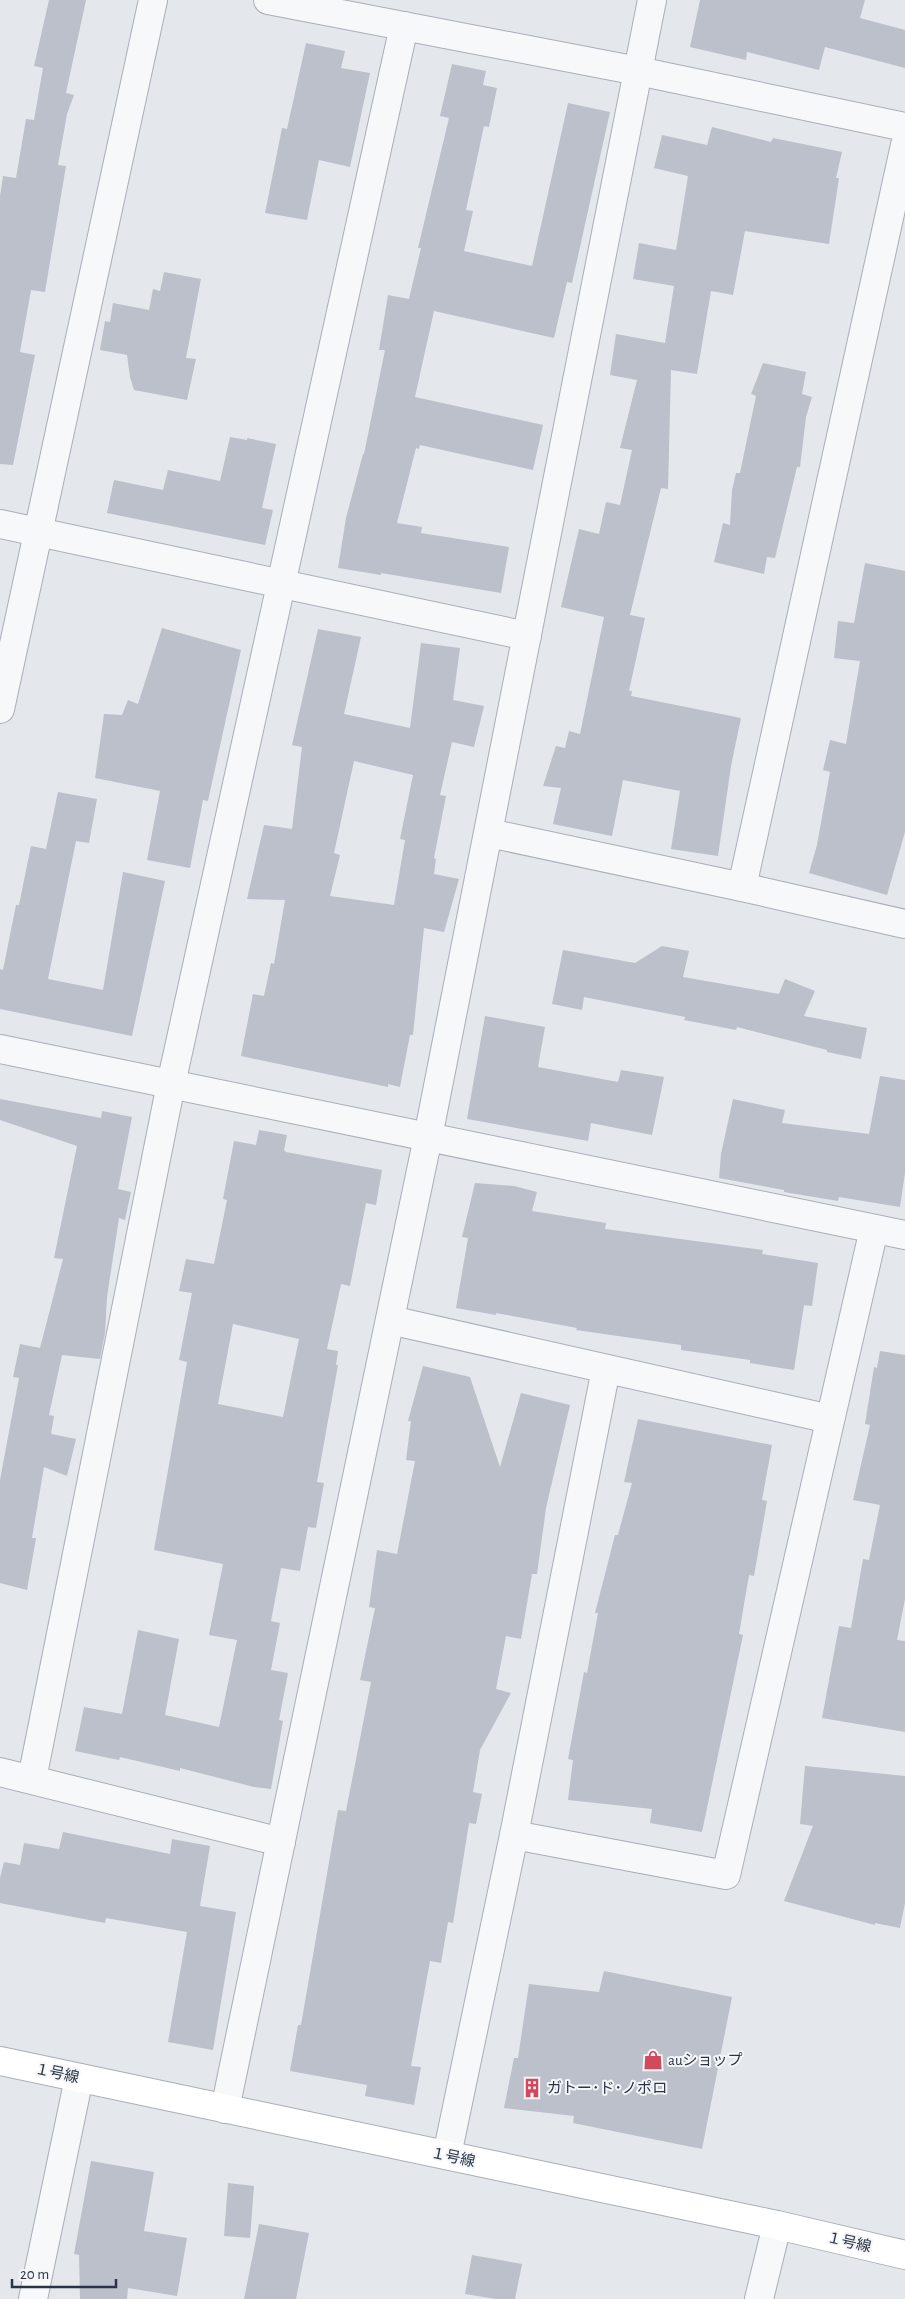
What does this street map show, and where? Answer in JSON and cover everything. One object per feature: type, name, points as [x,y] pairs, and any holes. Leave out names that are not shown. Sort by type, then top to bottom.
[{"type":"street","points":[[0,709],[152,0]]},
{"type":"street","points":[[268,0],[638,71],[905,127]]},
{"type":"street","points":[[225,2109],[428,1137],[652,0]]},
{"type":"street","points":[[32,1779],[171,1084],[283,584],[404,26]]},
{"type":"street","points":[[742,887],[905,145]]},
{"type":"street","points":[[0,524],[527,636]]},
{"type":"street","points":[[489,833],[905,924]]},
{"type":"street","points":[[0,1049],[905,1235]]},
{"type":"street","points":[[514,1835],[726,1875],[874,1229]]},
{"type":"street","points":[[390,1320],[830,1419]]},
{"type":"street","points":[[447,2155],[514,1835],[606,1369]]},
{"type":"street","points":[[0,1772],[281,1842]]},
{"type":"street","name":"１号線","points":[[0,2061],[778,2225],[905,2255]]},
{"type":"street","points":[[32,2299],[79,2078]]},
{"type":"street","points":[[759,2299],[778,2225]]},
{"type":"building","points":[[49,0],[86,0],[66,93],[74,95],[67,114],[58,165],[66,166],[45,292],[31,290],[20,352],[35,355],[13,465],[0,464],[0,196],[3,176],[16,178],[26,119],[34,120],[43,68],[34,66]]},
{"type":"building","points":[[700,0],[865,0],[860,18],[905,30],[905,68],[825,47],[819,70],[747,52],[746,60],[690,47]]},
{"type":"building","points":[[306,43],[345,51],[341,68],[370,73],[350,167],[319,160],[307,220],[265,213],[282,128],[287,129]]},
{"type":"building","points":[[452,64],[486,71],[483,85],[497,88],[489,127],[484,126],[466,210],[473,211],[464,251],[532,266],[568,103],[610,112],[572,283],[567,282],[554,338],[434,311],[415,397],[543,425],[533,470],[420,445],[419,449],[416,448],[397,523],[422,527],[421,533],[509,547],[501,593],[381,573],[381,575],[338,568],[346,518],[364,454],[385,350],[379,350],[388,295],[409,299],[421,248],[418,248],[449,118],[440,116]]},
{"type":"building","points":[[712,127],[771,142],[773,138],[842,152],[836,178],[839,178],[829,244],[745,231],[733,295],[711,291],[697,374],[671,370],[668,489],[661,488],[630,615],[645,618],[629,691],[632,691],[631,696],[741,718],[731,766],[718,856],[671,849],[680,791],[623,780],[612,836],[553,824],[561,788],[543,786],[556,746],[565,748],[569,731],[580,734],[604,617],[561,607],[579,529],[599,534],[606,502],[620,505],[632,450],[620,448],[637,380],[610,375],[616,334],[665,343],[674,286],[633,279],[639,243],[676,250],[688,176],[654,168],[662,135],[707,145]]},
{"type":"building","points":[[164,272],[201,279],[186,358],[196,359],[187,400],[134,390],[127,355],[100,350],[105,321],[110,322],[113,303],[149,310],[153,289],[160,291]]},
{"type":"building","points":[[763,363],[806,372],[802,394],[812,397],[806,417],[800,467],[797,467],[775,558],[767,557],[764,574],[714,562],[723,523],[730,525],[732,490],[736,473],[740,473],[756,396],[751,394]]},
{"type":"building","points":[[230,437],[247,440],[247,438],[276,444],[262,508],[273,510],[265,545],[107,513],[114,480],[163,490],[168,470],[220,481]]},
{"type":"building","points":[[865,563],[905,571],[905,832],[887,895],[809,873],[817,845],[830,772],[823,770],[830,740],[846,744],[860,661],[834,658],[838,621],[854,623]]},
{"type":"building","points":[[162,628],[241,650],[208,801],[203,800],[190,868],[147,860],[160,791],[95,778],[104,714],[122,715],[128,700],[138,704]]},
{"type":"building","points":[[318,629],[361,637],[344,714],[410,728],[421,643],[460,648],[453,700],[484,706],[474,747],[452,742],[440,795],[446,796],[434,858],[436,859],[434,874],[459,879],[444,932],[424,928],[413,1035],[410,1035],[400,1087],[388,1084],[388,1087],[241,1056],[253,994],[264,996],[271,963],[274,964],[285,900],[247,899],[264,825],[292,829],[302,747],[292,745]],"holes":[[[354,761],[413,775],[400,839],[405,840],[394,905],[330,896],[340,855],[334,853]]]},
{"type":"building","points":[[58,792],[97,799],[89,843],[76,841],[48,979],[103,990],[123,872],[165,881],[132,1036],[0,1009],[0,969],[3,970],[16,905],[19,905],[31,846],[46,849]]},
{"type":"building","points":[[662,946],[689,951],[683,977],[779,994],[785,979],[815,991],[804,1016],[867,1028],[861,1059],[827,1052],[827,1050],[737,1027],[736,1030],[684,1020],[685,1017],[584,997],[582,1010],[552,1004],[563,950],[635,963]]},
{"type":"building","points":[[485,1016],[545,1027],[538,1067],[618,1082],[621,1070],[664,1077],[652,1135],[591,1123],[588,1141],[467,1119]]},
{"type":"building","points":[[880,1076],[905,1080],[905,1173],[900,1207],[839,1197],[838,1201],[719,1178],[721,1154],[733,1099],[785,1110],[782,1123],[869,1134]]},
{"type":"building","points":[[0,1099],[101,1118],[102,1111],[132,1117],[118,1189],[131,1192],[125,1220],[119,1218],[100,1359],[62,1355],[49,1415],[54,1416],[51,1434],[76,1439],[67,1476],[44,1467],[32,1538],[36,1538],[27,1590],[0,1583],[0,1480],[19,1378],[13,1377],[20,1344],[40,1348],[63,1259],[54,1258],[77,1146],[0,1120]]},
{"type":"building","points":[[259,1130],[287,1135],[284,1150],[286,1152],[382,1170],[376,1205],[366,1203],[350,1286],[341,1284],[327,1349],[338,1351],[336,1365],[338,1365],[317,1482],[324,1483],[316,1528],[308,1527],[300,1571],[281,1568],[271,1621],[280,1623],[271,1670],[288,1673],[279,1720],[283,1721],[271,1789],[254,1787],[180,1768],[180,1771],[120,1757],[119,1760],[75,1751],[84,1707],[122,1714],[138,1630],[179,1639],[165,1715],[219,1727],[237,1640],[209,1635],[223,1564],[154,1550],[187,1362],[179,1360],[192,1293],[179,1291],[186,1259],[214,1264],[227,1200],[223,1199],[234,1141],[256,1145]],"holes":[[[233,1324],[299,1339],[283,1417],[218,1404]]]},
{"type":"building","points":[[475,1183],[514,1186],[537,1192],[532,1211],[606,1223],[605,1229],[763,1250],[762,1254],[818,1263],[812,1306],[804,1305],[794,1370],[750,1363],[750,1360],[681,1350],[681,1345],[576,1330],[577,1328],[496,1313],[496,1315],[456,1308],[468,1238],[462,1237]]},
{"type":"building","points":[[880,1351],[905,1355],[905,1599],[897,1640],[905,1641],[905,1732],[822,1718],[839,1626],[851,1628],[863,1559],[869,1560],[880,1505],[853,1500],[870,1425],[865,1424],[874,1367],[877,1368]]},
{"type":"building","points":[[423,1366],[470,1377],[500,1467],[521,1393],[570,1405],[546,1508],[537,1574],[532,1574],[521,1639],[506,1636],[496,1689],[511,1693],[480,1750],[473,1792],[482,1794],[476,1824],[469,1823],[453,1923],[448,1922],[441,1963],[430,1961],[411,2066],[421,2067],[414,2105],[365,2096],[367,2085],[290,2071],[298,2025],[301,2025],[338,1810],[346,1811],[371,1682],[360,1680],[375,1608],[369,1607],[377,1550],[397,1554],[415,1461],[406,1460],[411,1421],[408,1421]]},
{"type":"building","points":[[638,1419],[772,1445],[762,1500],[767,1501],[754,1576],[749,1575],[739,1634],[743,1635],[702,1832],[650,1823],[652,1809],[568,1800],[573,1760],[568,1759],[584,1672],[587,1673],[598,1613],[595,1613],[615,1535],[618,1535],[632,1483],[624,1482]]},
{"type":"building","points":[[805,1766],[905,1776],[905,1903],[900,1928],[875,1923],[875,1925],[784,1901],[813,1826],[800,1824]]},
{"type":"building","points":[[63,1832],[170,1854],[172,1839],[210,1846],[200,1906],[236,1912],[213,2050],[168,2042],[187,1932],[106,1918],[105,1923],[0,1903],[0,1878],[4,1862],[20,1865],[24,1843],[59,1849]]},
{"type":"building","name":"auショップ","points":[[604,1971],[732,1997],[702,2149],[573,2123],[574,2116],[504,2108],[514,2058],[518,2058],[529,1984],[599,1992]]},
{"type":"building","points":[[91,2161],[154,2172],[144,2231],[187,2238],[177,2296],[128,2288],[127,2299],[80,2299],[79,2255],[74,2254]]},
{"type":"building","points":[[228,2183],[254,2186],[250,2238],[224,2236]]},
{"type":"building","points":[[259,2224],[309,2233],[296,2299],[244,2299]]},
{"type":"building","points":[[472,2255],[522,2264],[515,2299],[496,2299],[465,2294]]},
{"type":"place","name":"auショップ","points":[[653,2060]]},
{"type":"place","name":"ガトー･ド･ノポロ","points":[[532,2088]]}]
